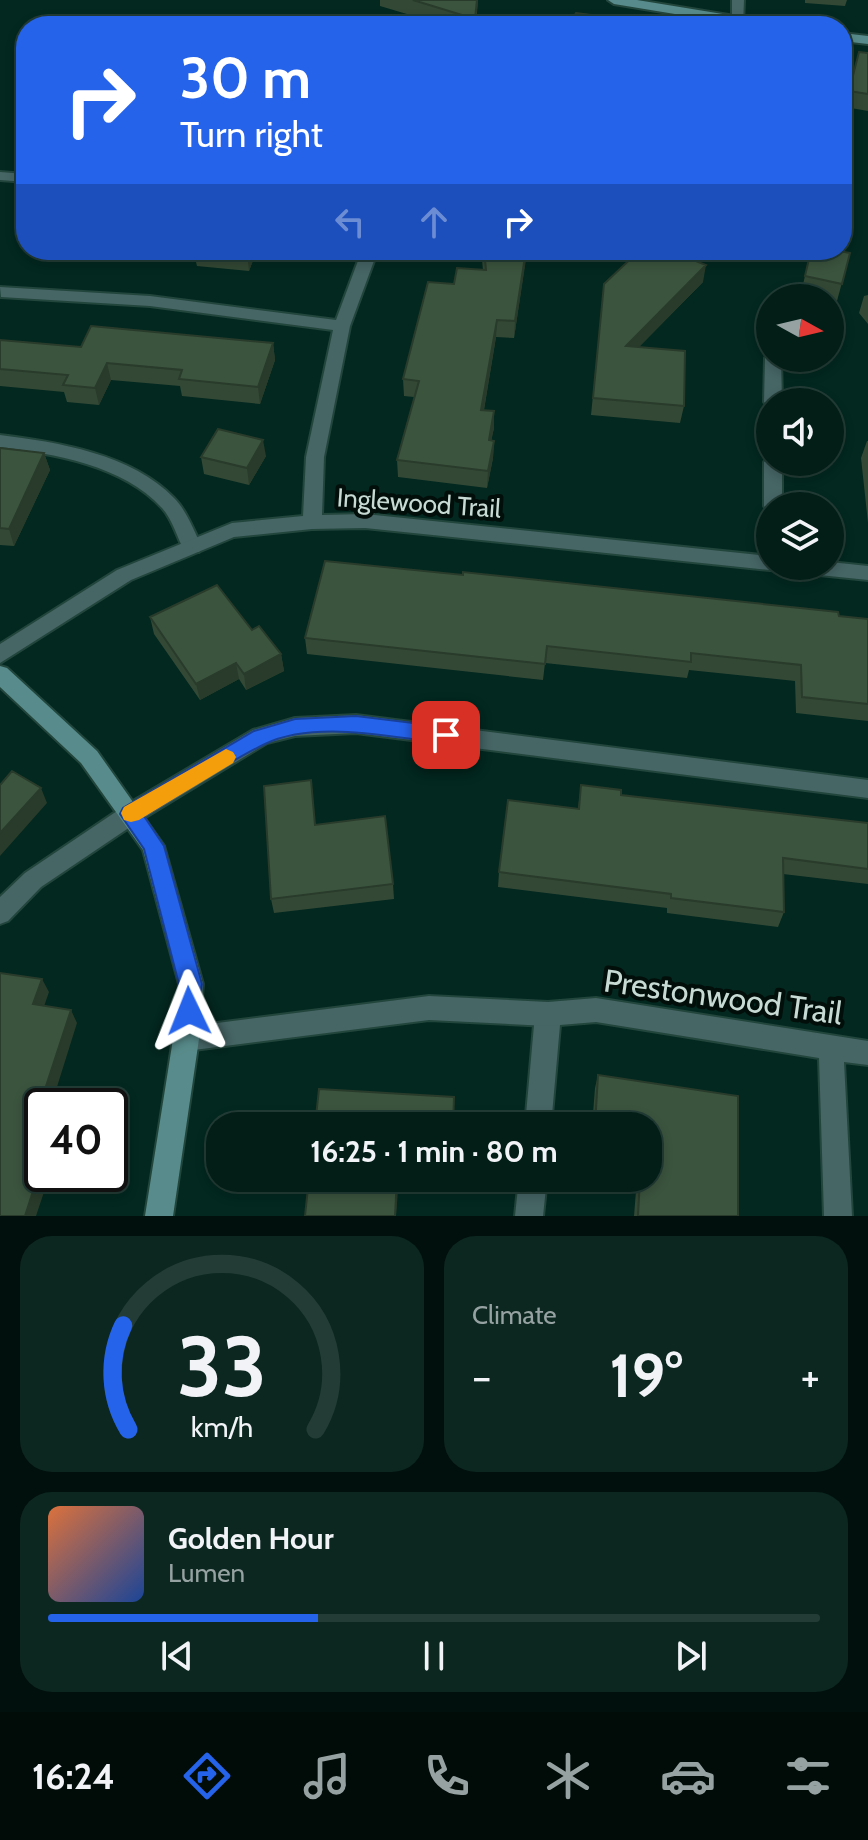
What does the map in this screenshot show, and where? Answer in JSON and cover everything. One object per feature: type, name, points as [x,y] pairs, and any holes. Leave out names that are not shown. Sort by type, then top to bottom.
[{"type":"street","points":[[614,0],[708,16]]},
{"type":"street","points":[[312,522],[315,457],[342,326],[366,260]]},
{"type":"street","points":[[1,292],[150,301],[342,326]]},
{"type":"street","points":[[0,441],[42,446],[133,477],[168,503],[192,547]]},
{"type":"street","name":"Inglewood Trail","points":[[0,655],[45,623],[124,575],[232,530],[312,522],[365,521],[756,562]]},
{"type":"street","points":[[844,571],[868,573]]},
{"type":"street","points":[[0,674],[89,757],[153,846],[191,984],[186,1039],[159,1216]]},
{"type":"street","points":[[0,913],[33,880],[131,814],[261,736],[295,727],[356,724],[868,789]]},
{"type":"street","name":"Prestonwood Trail","points":[[186,1039],[429,1008],[548,1014],[596,1010],[868,1053]]},
{"type":"street","points":[[539,1112],[548,1014]]},
{"type":"street","points":[[831,1048],[838,1216]]},
{"type":"street","points":[[529,1216],[532,1192]]},
{"type":"building","points":[[413,0],[477,0],[475,16],[465,16]]},
{"type":"building","points":[[859,52],[868,53],[868,94],[852,91]]},
{"type":"building","points":[[485,260],[524,260],[515,321],[497,320],[481,410],[494,411],[489,440],[494,441],[488,471],[397,460],[419,381],[403,379],[428,282],[454,284],[457,268],[486,270]]},
{"type":"building","points":[[629,260],[693,260],[706,265],[626,346],[685,351],[684,406],[593,398],[604,284]]},
{"type":"building","points":[[809,260],[848,260],[842,284],[805,276]]},
{"type":"building","points":[[91,326],[273,343],[258,387],[179,379],[182,370],[107,363],[95,388],[63,385],[68,375],[0,369],[0,340],[81,347]]},
{"type":"building","points":[[218,429],[263,440],[247,468],[201,457]]},
{"type":"building","points":[[0,448],[44,453],[9,529],[0,528]]},
{"type":"building","points":[[325,561],[463,575],[463,572],[838,612],[839,616],[868,619],[868,704],[802,697],[801,665],[691,653],[691,662],[547,646],[545,664],[305,638]]},
{"type":"building","points":[[217,585],[252,630],[259,626],[281,654],[244,674],[236,663],[196,684],[150,617]]},
{"type":"building","points":[[12,771],[41,788],[0,833],[0,785]]},
{"type":"building","points":[[311,780],[315,825],[385,816],[393,884],[271,899],[264,786]]},
{"type":"building","points":[[581,785],[621,790],[621,795],[868,823],[868,869],[783,858],[784,912],[499,872],[508,800],[579,809]]},
{"type":"building","points":[[0,973],[42,979],[33,1004],[71,1010],[45,1088],[24,1088],[24,1192],[33,1192],[25,1216],[0,1216]]},
{"type":"building","points":[[598,1075],[738,1096],[738,1216],[638,1216],[639,1192],[662,1192],[662,1112],[596,1112]]},
{"type":"building","points":[[319,1089],[454,1097],[453,1112],[317,1112]]},
{"type":"building","points":[[308,1192],[396,1192],[395,1216],[305,1216]]},
{"type":"slow traffic","points":[[131,813],[226,757]]},
{"type":"route","points":[[189,1011],[191,984],[153,846],[131,814],[261,736],[295,727],[356,724],[446,735]]}]
